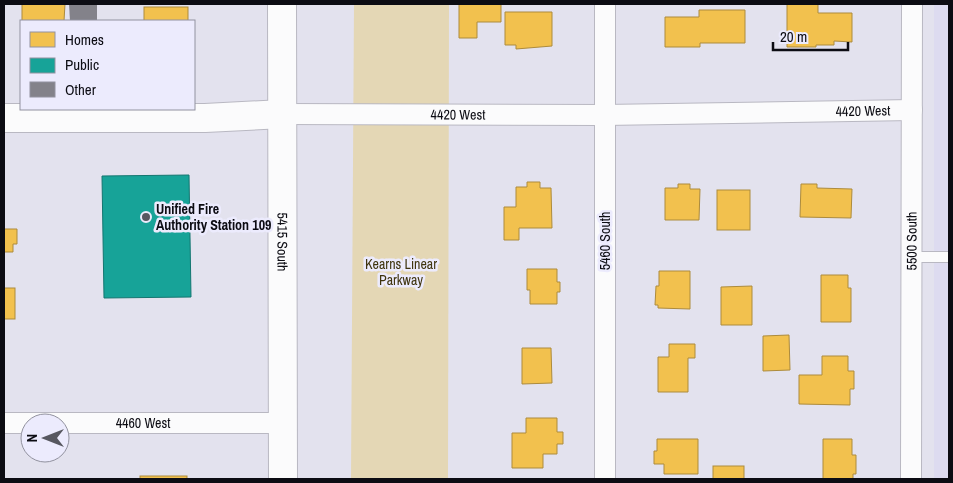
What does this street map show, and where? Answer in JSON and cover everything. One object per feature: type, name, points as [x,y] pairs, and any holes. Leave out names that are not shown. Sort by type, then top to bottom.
[{"type":"main road","name":"5415 South","points":[[282,4],[282,479]]},
{"type":"main road","name":"4420 West","points":[[4,118],[205,118],[283,114]]},
{"type":"street","name":"5460 South","points":[[605,4],[605,479]]},
{"type":"street","name":"5500 South","points":[[911,479],[912,4]]},
{"type":"street","name":"4420 West","points":[[283,114],[604,115],[912,110]]},
{"type":"street","name":"4460 West","points":[[4,423],[282,423]]},
{"type":"lane","points":[[911,257],[949,257]]},
{"type":"shaded area","points":[[934,4],[949,4],[949,479],[934,479]]},
{"type":"green space","name":"Kearns Linear Parkway","points":[[354,4],[449,4],[448,479],[351,479]]},
{"type":"building: Homes","points":[[22,4],[65,4],[64,20],[22,20]]},
{"type":"building: Homes","points":[[459,4],[501,4],[501,22],[477,22],[477,38],[459,38]]},
{"type":"building: Homes","points":[[787,4],[818,4],[818,13],[852,13],[852,42],[834,41],[834,45],[787,47]]},
{"type":"building: Homes","points":[[144,7],[188,7],[188,20],[144,20]]},
{"type":"building: Homes","points":[[699,10],[745,10],[745,43],[700,43],[700,47],[665,47],[665,17],[699,17]]},
{"type":"building: Homes","points":[[505,12],[552,12],[552,46],[516,49],[516,45],[505,45]]},
{"type":"building: Homes","points":[[527,182],[540,182],[540,188],[551,188],[552,228],[519,228],[519,240],[504,240],[504,207],[516,207],[516,187],[527,187]]},
{"type":"building: Homes","points":[[678,184],[690,184],[690,189],[700,189],[699,220],[665,220],[665,188],[678,188]]},
{"type":"building: Homes","points":[[801,184],[817,184],[817,188],[852,189],[851,218],[800,217]]},
{"type":"building: Homes","points":[[717,190],[750,190],[750,230],[717,230]]},
{"type":"building: Homes","points":[[4,229],[17,229],[17,244],[13,244],[13,252],[4,252]]},
{"type":"building: Homes","points":[[527,269],[557,269],[557,282],[560,282],[560,292],[557,292],[557,304],[530,304],[530,290],[527,290]]},
{"type":"building: Homes","points":[[659,271],[690,271],[690,309],[658,308],[658,305],[655,305],[656,286],[659,286]]},
{"type":"building: Homes","points":[[821,275],[848,275],[848,288],[851,288],[851,322],[821,322]]},
{"type":"building: Homes","points":[[752,286],[752,325],[721,325],[721,287]]},
{"type":"building: Homes","points":[[4,288],[15,288],[15,319],[4,319]]},
{"type":"building: Homes","points":[[789,335],[790,370],[763,371],[763,336]]},
{"type":"building: Homes","points":[[669,344],[695,344],[695,358],[688,358],[688,392],[658,392],[658,357],[669,357]]},
{"type":"building: Homes","points":[[522,348],[551,348],[552,383],[522,384]]},
{"type":"building: Homes","points":[[822,356],[848,356],[848,371],[854,371],[854,389],[850,389],[850,405],[799,404],[799,375],[822,375]]},
{"type":"building: Homes","points":[[526,418],[557,418],[557,432],[563,432],[563,444],[557,444],[557,454],[543,454],[543,468],[512,468],[512,433],[526,433]]},
{"type":"building: Homes","points":[[657,439],[698,439],[698,474],[664,474],[664,464],[654,464],[654,451],[657,451]]},
{"type":"building: Homes","points":[[823,439],[852,439],[852,455],[856,455],[856,474],[853,474],[853,479],[823,479]]},
{"type":"building: Homes","points":[[713,466],[744,466],[744,479],[713,479]]},
{"type":"building: Homes","points":[[140,476],[187,476],[187,479],[140,479]]},
{"type":"building: Public","name":"Unified Fire Authority Station 109","points":[[189,175],[191,297],[104,298],[102,176]]},
{"type":"building: Other","points":[[69,4],[97,4],[97,20],[70,20]]},
{"type":"place","name":"Unified Fire Authority Station 109","points":[[146,217]]}]
